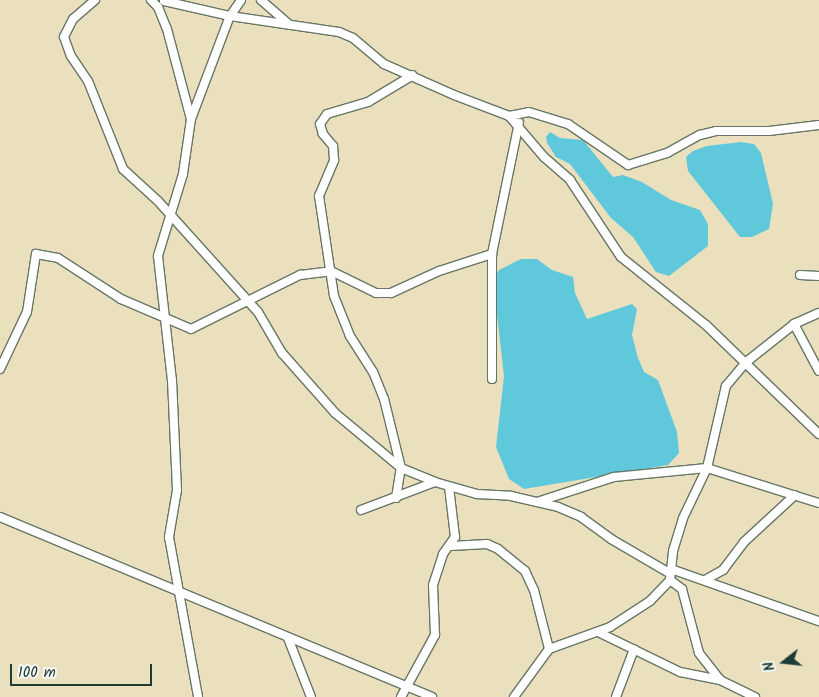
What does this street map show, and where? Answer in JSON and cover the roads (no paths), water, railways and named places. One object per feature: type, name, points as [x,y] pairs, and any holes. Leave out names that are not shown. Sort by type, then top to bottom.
[{"type":"street","points":[[95,0],[82,8],[67,28],[64,37],[66,47],[88,81],[123,170],[169,212],[258,312],[278,348],[321,398],[351,427],[401,468],[434,482],[449,487],[538,501],[581,517],[611,539],[671,574],[706,580],[819,621]]},
{"type":"street","points":[[151,0],[230,16],[289,24],[346,35],[384,64],[413,75],[454,96],[509,116],[544,157],[570,180],[621,257],[706,325],[819,434]]},
{"type":"street","points":[[198,697],[168,538],[177,490],[172,380],[158,256],[169,212],[182,174],[191,120],[230,16],[241,0]]},
{"type":"street","points":[[261,0],[289,24]]},
{"type":"street","points":[[162,3],[191,120]]},
{"type":"street","points":[[396,498],[401,468],[384,399],[373,372],[344,323],[334,296],[319,196],[334,160],[332,146],[320,130],[322,120],[327,114],[368,102],[413,75]]},
{"type":"street","points":[[509,116],[522,114],[547,115],[568,124],[628,165],[667,153],[700,135],[716,131],[769,131],[819,125]]},
{"type":"street","points":[[492,379],[492,254],[522,114]]},
{"type":"street","points":[[0,369],[27,312],[36,254],[58,258],[121,299],[191,329],[249,302],[300,275],[331,271],[376,293],[392,293],[439,271],[492,254]]},
{"type":"street","points":[[800,274],[819,276]]},
{"type":"street","points":[[514,697],[549,649],[600,633],[650,601],[671,574],[683,518],[707,468],[720,401],[735,372],[794,324],[819,313]]},
{"type":"street","points":[[794,324],[819,371]]},
{"type":"street","points":[[538,501],[614,477],[707,468],[819,503]]},
{"type":"street","points":[[361,510],[434,482]]},
{"type":"street","points":[[401,697],[432,644],[433,585],[443,554],[451,546],[456,528],[449,487]]},
{"type":"street","points":[[706,580],[723,570],[737,549],[795,494]]},
{"type":"street","points":[[0,517],[432,697]]},
{"type":"street","points":[[451,546],[486,544],[498,549],[525,571],[534,590],[549,649]]},
{"type":"street","points":[[671,574],[682,589],[686,599],[699,653],[720,680]]},
{"type":"street","points":[[600,633],[680,672],[720,680],[755,697]]},
{"type":"street","points":[[288,638],[312,697]]},
{"type":"street","points":[[616,697],[634,649]]},
{"type":"water","points":[[550,132],[560,138],[583,140],[613,177],[623,175],[642,182],[671,200],[700,210],[708,224],[708,246],[669,276],[656,272],[633,237],[611,218],[570,164],[556,157],[547,143],[546,137]]},
{"type":"water","points":[[741,142],[754,144],[761,153],[773,204],[769,229],[752,237],[740,237],[688,171],[686,157],[693,151],[707,146]]},
{"type":"water","points":[[521,259],[537,259],[552,270],[573,277],[575,293],[587,319],[632,304],[637,309],[632,335],[638,358],[644,372],[658,380],[677,432],[679,453],[668,465],[524,489],[509,479],[496,447],[504,376],[493,279],[499,270]]}]
